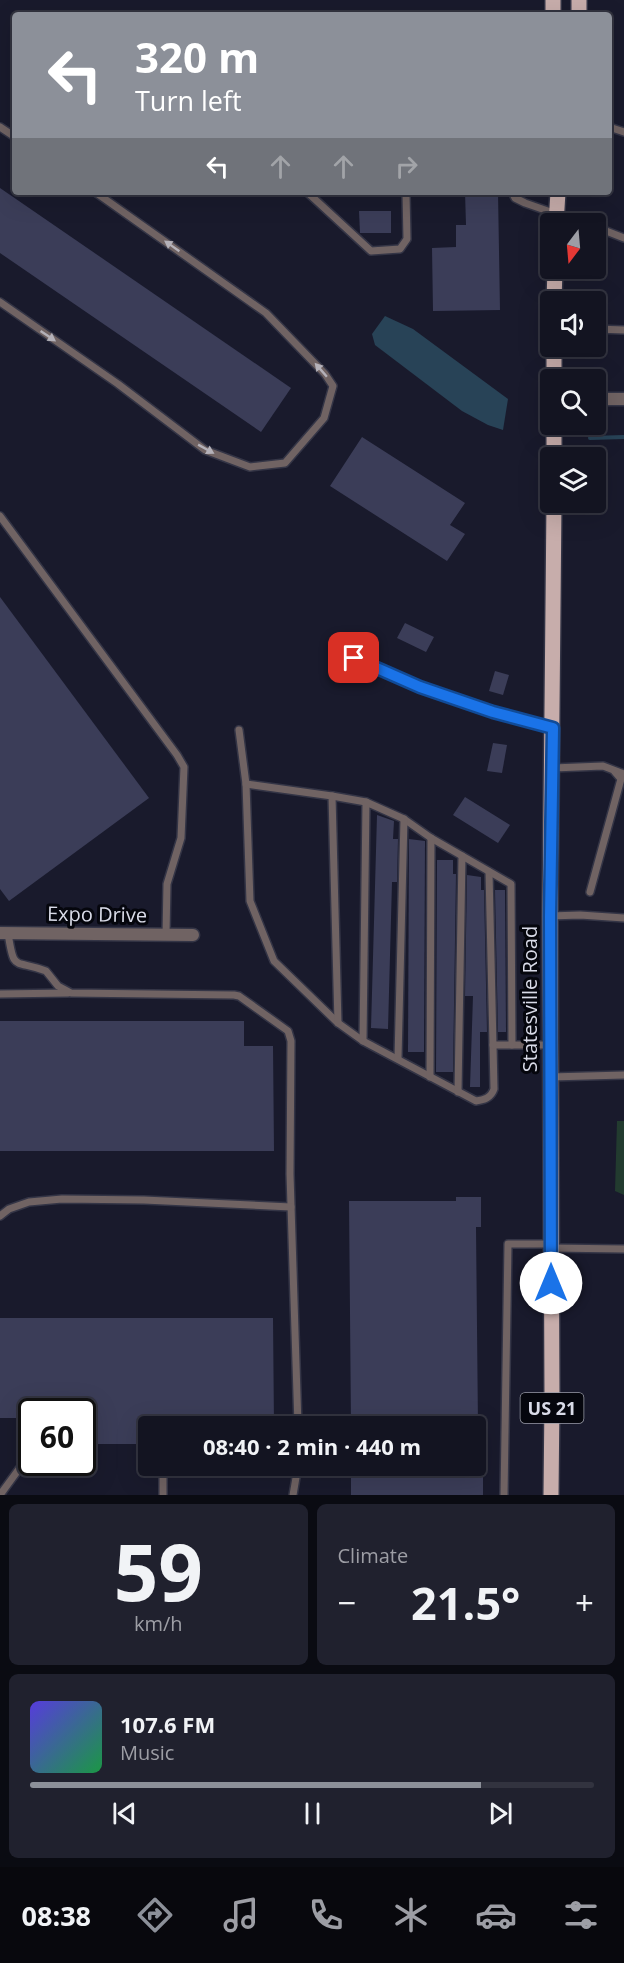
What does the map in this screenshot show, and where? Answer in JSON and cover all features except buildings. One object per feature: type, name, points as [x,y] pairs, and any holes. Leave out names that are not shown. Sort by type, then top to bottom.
[{"type":"main road","points":[[557,213],[558,195]]},
{"type":"main road","name":"Statesville Road","points":[[551,1495],[550,916],[554,513]]},
{"type":"street","points":[[606,399],[624,399]]},
{"type":"street","name":"Expo Drive","points":[[4,933],[193,935]]},
{"type":"lane","points":[[0,302],[118,384],[206,450],[249,467],[285,463],[324,418],[333,386],[325,374],[266,313],[99,195]]},
{"type":"lane","points":[[310,195],[371,251],[400,249],[407,239],[406,195]]},
{"type":"lane","points":[[514,195],[515,198],[546,213]]},
{"type":"lane","points":[[606,231],[624,238]]},
{"type":"lane","points":[[606,329],[624,330]]},
{"type":"lane","points":[[0,516],[184,767],[181,838],[167,884],[166,934]]},
{"type":"lane","points":[[354,658],[420,687],[493,712],[553,728]]},
{"type":"lane","points":[[239,730],[246,784],[250,901],[274,961],[338,1023],[363,1041],[476,1101],[484,1100],[492,1095],[494,1089],[489,872]]},
{"type":"lane","points":[[553,768],[603,766],[624,774]]},
{"type":"lane","points":[[590,892],[621,779],[615,772]]},
{"type":"lane","points":[[246,784],[366,802],[404,819],[431,838],[511,884],[512,1045]]},
{"type":"lane","points":[[332,796],[338,1023]]},
{"type":"lane","points":[[363,1041],[366,802]]},
{"type":"lane","points":[[398,1059],[404,819]]},
{"type":"lane","points":[[430,1077],[431,838]]},
{"type":"lane","points":[[458,1092],[462,856]]},
{"type":"lane","points":[[550,916],[580,915],[624,918]]},
{"type":"lane","points":[[4,933],[11,955],[20,966],[46,970],[58,986],[70,993]]},
{"type":"lane","points":[[0,994],[234,995],[239,996],[288,1031],[291,1041],[291,1207],[298,1416]]},
{"type":"lane","points":[[493,1045],[550,1045]]},
{"type":"lane","points":[[550,1077],[624,1075]]},
{"type":"lane","points":[[0,1216],[9,1209],[29,1202],[62,1198],[291,1207]]},
{"type":"lane","points":[[504,1495],[508,1244],[624,1249]]},
{"type":"lane","points":[[0,1495],[18,1471]]},
{"type":"lane","points":[[163,1476],[164,1495]]},
{"type":"lane","points":[[293,1495],[296,1476]]},
{"type":"green space","points":[[617,1121],[624,1121],[624,1195],[615,1191]]},
{"type":"water","points":[[385,316],[413,329],[508,399],[503,430],[462,411],[375,345],[372,334]]},
{"type":"waterway","points":[[590,438],[624,437]]},
{"type":"route","points":[[354,658],[420,687],[493,712],[553,728],[550,916],[551,1283]]}]
